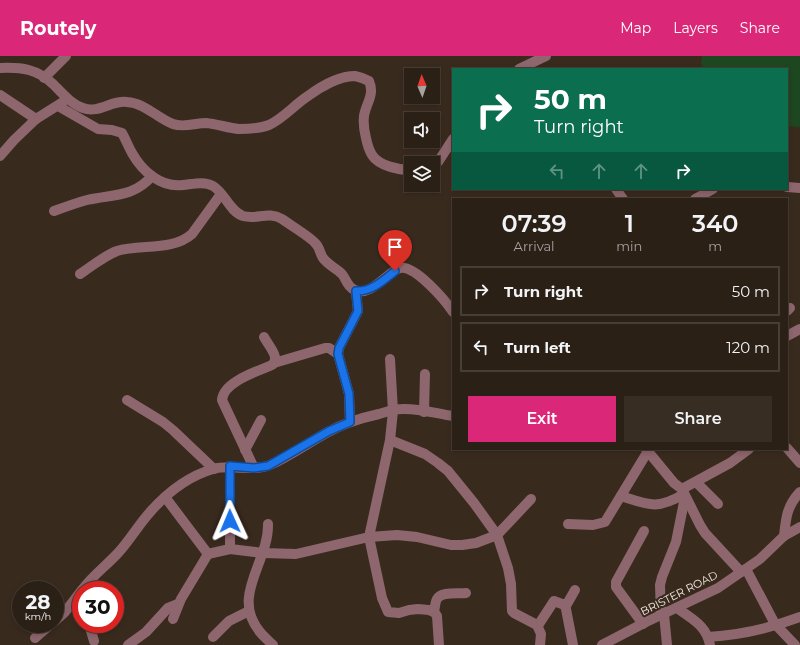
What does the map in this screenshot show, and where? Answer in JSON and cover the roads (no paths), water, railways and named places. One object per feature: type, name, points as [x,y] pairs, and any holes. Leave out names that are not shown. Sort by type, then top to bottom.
[{"type":"street","points":[[44,78],[66,56]]},
{"type":"street","points":[[521,68],[546,56]]},
{"type":"street","points":[[0,68],[26,68],[35,71],[52,83],[74,104],[90,110],[100,109],[114,103],[130,102],[147,108],[173,124],[181,125],[206,123],[239,129],[268,125],[307,96],[322,87],[354,76],[369,81],[372,88],[365,111],[363,127],[372,156],[380,162],[393,167],[404,169]]},
{"type":"street","points":[[0,94],[36,119]]},
{"type":"street","points":[[0,156],[36,119],[68,99]]},
{"type":"street","points":[[58,106],[98,128],[122,133],[132,154],[139,164],[161,182],[168,185],[178,186],[200,183],[208,184],[215,187],[236,212],[242,215],[249,217],[275,216],[314,242],[317,245],[322,257],[341,273],[351,288],[356,291],[370,288],[400,268],[405,268],[413,271],[430,285],[452,311]]},
{"type":"street","points":[[440,159],[452,141]]},
{"type":"street","points":[[54,211],[87,200],[138,189],[152,176]]},
{"type":"street","points":[[788,187],[800,188]]},
{"type":"street","points":[[697,198],[711,190]]},
{"type":"street","points":[[80,274],[116,252],[167,244],[186,239],[192,234],[221,194]]},
{"type":"street","points":[[350,422],[349,394],[338,354],[339,348],[358,311],[356,291]]},
{"type":"street","points":[[788,335],[800,329]]},
{"type":"street","points":[[264,337],[276,359],[274,363]]},
{"type":"street","points":[[254,468],[222,400],[225,392],[238,380],[274,363],[325,348],[329,348],[338,354]]},
{"type":"street","points":[[390,359],[393,410],[390,440],[369,537],[382,598],[388,612],[399,613],[418,609],[434,612],[437,616],[439,645]]},
{"type":"street","points":[[424,374],[424,412]]},
{"type":"street","points":[[127,400],[174,431],[214,469]]},
{"type":"street","points":[[91,581],[118,553],[151,510],[165,497],[179,485],[214,469],[230,466],[254,468],[268,466],[329,431],[358,419],[393,410],[409,409],[452,416]]},
{"type":"street","points":[[245,450],[261,420]]},
{"type":"street","points":[[390,440],[425,454],[438,463],[448,471],[474,503],[497,535],[508,568],[511,584],[512,611],[537,625],[541,634],[540,645]]},
{"type":"street","points":[[788,449],[800,463]]},
{"type":"street","points":[[568,524],[593,525],[605,522],[647,450],[683,494],[705,533],[743,570],[775,624],[795,645]]},
{"type":"street","points":[[621,496],[645,504],[658,505],[670,502],[683,494],[696,482],[730,463],[748,450]]},
{"type":"street","points":[[230,466],[230,549]]},
{"type":"street","points":[[696,482],[718,504]]},
{"type":"street","points":[[784,536],[789,506],[800,492]]},
{"type":"street","points":[[667,645],[660,585],[676,542],[683,494]]},
{"type":"street","points":[[165,497],[208,554]]},
{"type":"street","points":[[173,619],[178,604],[198,568],[208,554],[230,549],[263,553],[296,554],[369,537],[406,536],[451,545],[476,543],[497,535],[531,499]]},
{"type":"street","points":[[268,524],[268,534],[263,553],[249,590],[248,598],[254,623],[260,633],[274,645]]},
{"type":"street","name":"BRISTER ROAD","points":[[602,645],[718,588],[760,559],[784,536],[800,527]]},
{"type":"street","points":[[643,624],[616,587],[616,582],[644,531]]},
{"type":"street","points":[[565,604],[567,604],[575,590]]},
{"type":"street","points":[[434,612],[436,600],[440,596],[446,594],[466,593]]},
{"type":"street","points":[[537,625],[554,601],[565,604]]},
{"type":"street","points":[[64,612],[72,602]]},
{"type":"street","points":[[128,645],[146,632],[168,608],[178,604]]},
{"type":"street","points":[[565,604],[573,645]]},
{"type":"street","points":[[677,608],[703,628],[709,641],[800,617]]},
{"type":"street","points":[[213,638],[229,621],[250,611]]},
{"type":"street","points":[[36,638],[41,633]]},
{"type":"street","points":[[92,633],[94,641]]}]
